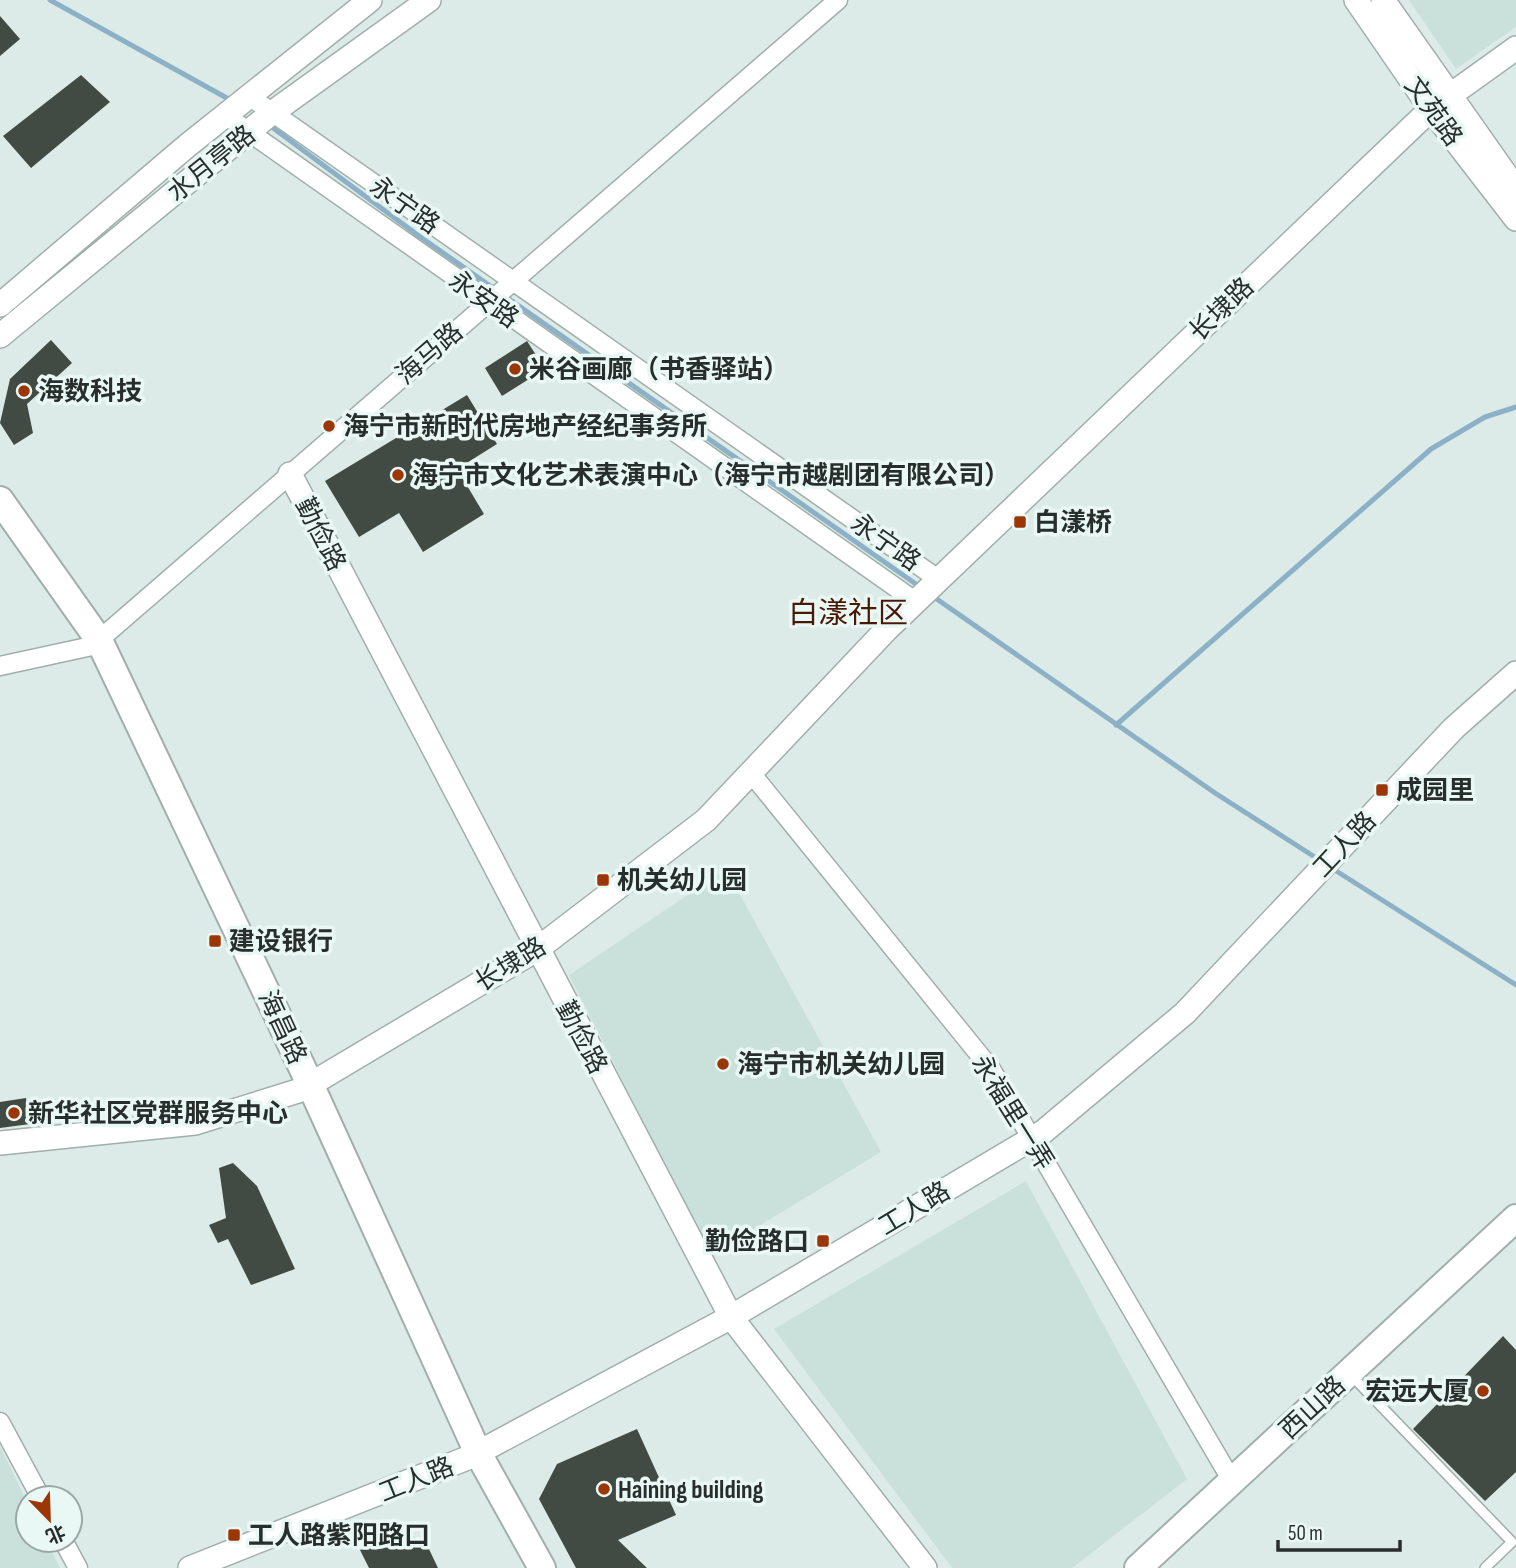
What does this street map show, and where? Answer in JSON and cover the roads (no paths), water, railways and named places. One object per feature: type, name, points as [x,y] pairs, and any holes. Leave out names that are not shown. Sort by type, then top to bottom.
[{"type":"main road","name":"海昌路","points":[[0,500],[95,643],[305,1087],[474,1455],[521,1568]]},
{"type":"main road","name":"海昌路","points":[[0,520],[95,643]]},
{"type":"main road","name":"西山路","points":[[1138,1568],[1516,1218]]},
{"type":"main road","name":"海昌路","points":[[474,1455],[542,1568]]},
{"type":"street","name":"水月亭路","points":[[0,305],[222,117],[370,0]]},
{"type":"street","name":"水月亭路","points":[[0,336],[271,114],[429,0]]},
{"type":"street","name":"海马路","points":[[0,666],[95,643],[838,0]]},
{"type":"street","name":"文苑路","points":[[1356,0],[1516,189]]},
{"type":"street","name":"文苑路","points":[[1383,0],[1440,102],[1516,219]]},
{"type":"street","name":"长埭路","points":[[937,580],[1440,102],[1516,48]]},
{"type":"street","name":"永宁路","points":[[252,93],[271,114],[500,292],[937,580]]},
{"type":"street","name":"永安路","points":[[222,117],[500,292],[917,600]]},
{"type":"street","name":"勤俭路","points":[[290,474],[536,950],[731,1317],[925,1568]]},
{"type":"street","points":[[917,600],[937,580]]},
{"type":"street","name":"长埭路","points":[[0,1143],[195,1123],[305,1087],[536,950],[706,820],[917,600]]},
{"type":"street","name":"工人路","points":[[190,1568],[474,1455],[731,1317],[1031,1138],[1185,1013],[1454,728],[1516,673]]},
{"type":"street","name":"永福里一弄","points":[[751,773],[991,1069],[1232,1481]]},
{"type":"street","points":[[0,1422],[33,1484]]},
{"type":"lane","points":[[1349,1373],[1512,1542],[1485,1568]]},
{"type":"waterway","points":[[50,0],[234,102]]},
{"type":"waterway","points":[[269,125],[419,236],[923,589]]},
{"type":"waterway","points":[[1116,725],[1431,449],[1485,417],[1516,407]]},
{"type":"waterway","points":[[931,595],[1215,793],[1321,861]]},
{"type":"waterway","points":[[1330,867],[1516,985]]},
{"type":"place","name":"米谷画廊（书香驿站）","points":[[515,369]]},
{"type":"place","name":"海数科技","points":[[24,391]]},
{"type":"place","name":"海宁市新时代房地产经纪事务所","points":[[329,426]]},
{"type":"place","name":"海宁市文化艺术表演中心（海宁市越剧团有限公司）","points":[[398,475]]},
{"type":"place","name":"白漾桥","points":[[1020,522]]},
{"type":"place","name":"成园里","points":[[1382,790]]},
{"type":"place","name":"机关幼儿园","points":[[603,880]]},
{"type":"place","name":"建设银行","points":[[215,941]]},
{"type":"place","name":"海宁市机关幼儿园","points":[[723,1064]]},
{"type":"place","name":"新华社区党群服务中心","points":[[14,1113]]},
{"type":"place","name":"勤俭路口","points":[[823,1241]]},
{"type":"place","name":"宏远大厦","points":[[1483,1391]]},
{"type":"place","name":"Haining building","points":[[604,1489]]},
{"type":"place","name":"工人路紫阳路口","points":[[234,1535]]},
{"type":"district","name":"白漾社区","points":[[848,613]]}]
